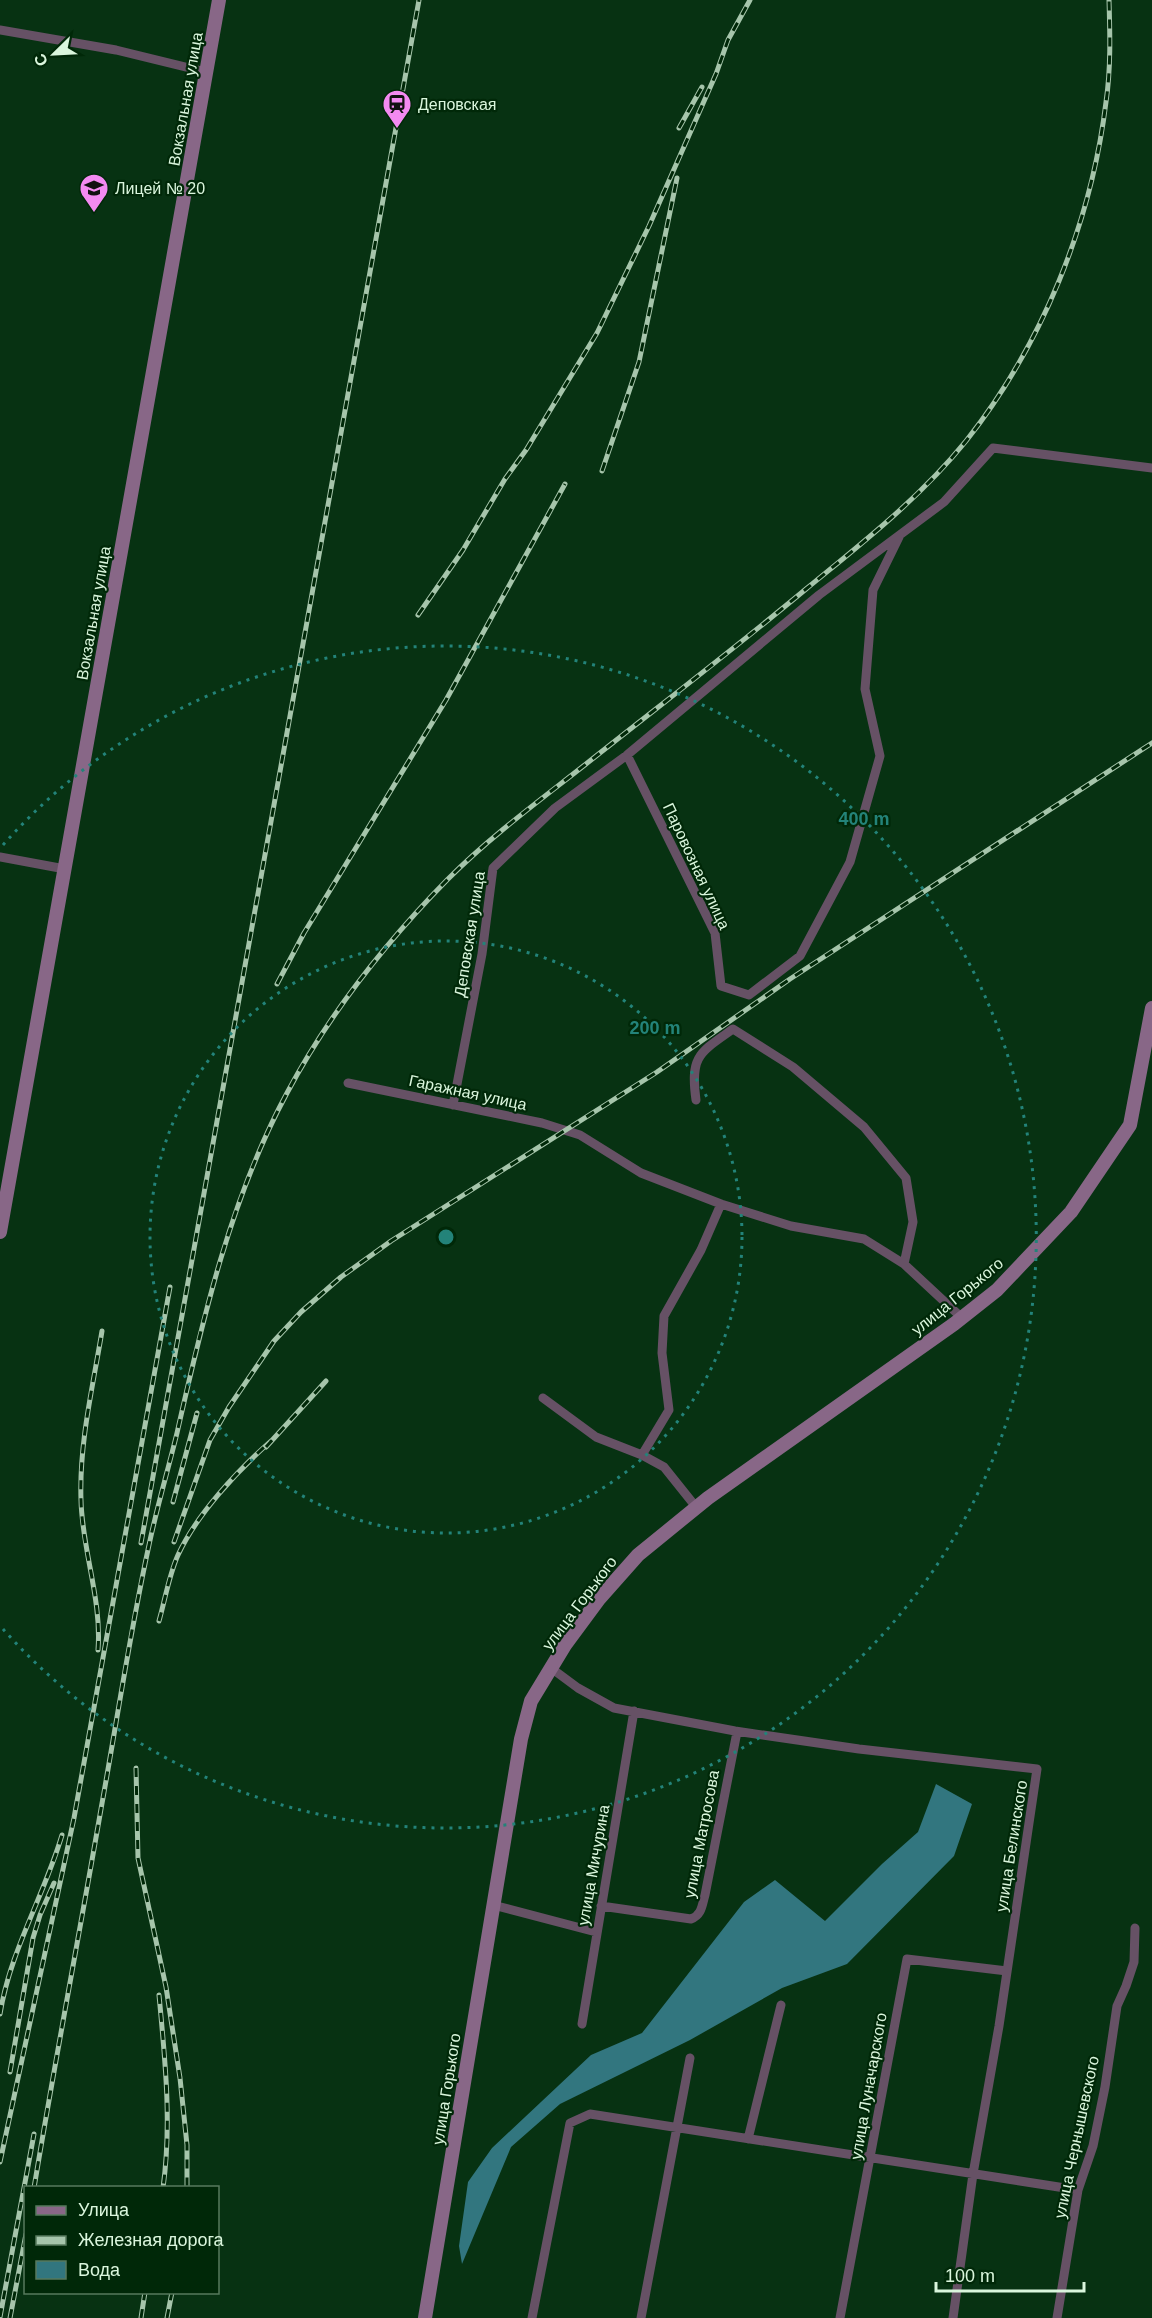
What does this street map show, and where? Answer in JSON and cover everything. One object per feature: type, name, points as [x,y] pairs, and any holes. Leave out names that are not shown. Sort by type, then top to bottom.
[{"type":"main road","name":"Вокзальная улица","points":[[0,1232],[219,0]]},
{"type":"main road","name":"улица Горького","points":[[425,2318],[521,1739],[531,1701],[565,1645],[599,1599],[638,1555],[696,1507],[997,1290],[1071,1212],[1130,1125],[1152,1008]]},
{"type":"street","points":[[0,30],[116,50],[206,72]]},
{"type":"street","name":"Паровозная улица","points":[[900,535],[873,590],[865,689],[880,756],[850,862],[800,956],[749,995],[721,986],[715,933],[627,755],[819,595],[944,502],[993,447],[1152,468]]},
{"type":"street","name":"Деповская улица","points":[[453,1105],[482,954],[493,868],[555,808],[627,755]]},
{"type":"street","points":[[0,857],[65,869]]},
{"type":"street","points":[[696,1100],[693,1076],[701,1052],[733,1029],[793,1067],[864,1127],[906,1178],[913,1222],[904,1264]]},
{"type":"street","name":"Гаражная улица","points":[[348,1083],[542,1123],[580,1135],[641,1173],[721,1204]]},
{"type":"street","points":[[642,1455],[669,1410],[662,1353],[664,1316],[700,1250],[721,1204],[791,1226],[864,1239],[904,1264],[961,1317]]},
{"type":"street","points":[[543,1398],[596,1437],[642,1455],[664,1467],[696,1507]]},
{"type":"street","name":"улица Белинского","points":[[551,1668],[578,1688],[614,1708],[737,1731],[859,1749],[1037,1769],[999,2026],[973,2174],[953,2318]]},
{"type":"street","name":"улица Мичурина","points":[[582,2024],[634,1712]]},
{"type":"street","name":"улица Матросова","points":[[601,1906],[691,1919],[697,1917],[705,1895],[737,1731]]},
{"type":"street","points":[[493,1905],[596,1932]]},
{"type":"street","name":"улица Чернышевского","points":[[1057,2318],[1078,2190],[1093,2146],[1105,2087],[1117,2006],[1134,1962],[1135,1928]]},
{"type":"street","name":"улица Луначарского","points":[[840,2318],[907,1959],[1007,1971]]},
{"type":"street","points":[[748,2139],[781,2005]]},
{"type":"street","points":[[641,2318],[675,2127],[690,2058]]},
{"type":"street","points":[[532,2318],[570,2123],[590,2114],[1078,2190]]},
{"type":"water","points":[[936,1784],[972,1804],[954,1856],[847,1964],[782,1988],[690,2040],[560,2104],[511,2147],[462,2264],[459,2246],[468,2182],[492,2148],[591,2055],[642,2033],[744,1902],[775,1880],[825,1921],[918,1832]]},
{"type":"railway","points":[[141,1543],[419,0]]},
{"type":"railway","points":[[418,615],[463,550],[597,333],[649,226],[716,74],[728,40],[750,0]]},
{"type":"railway","points":[[34,2186],[152,1531],[208,1302],[234,1216],[267,1133],[303,1064],[340,1007],[381,954],[448,879],[516,819],[752,634],[869,537],[910,501],[966,441],[1018,365],[1040,324],[1075,238],[1099,148],[1108,89],[1109,0]]},
{"type":"railway","points":[[679,128],[702,87]]},
{"type":"railway","points":[[602,471],[639,362],[677,178]]},
{"type":"railway","points":[[277,984],[304,933],[446,700],[565,484]]},
{"type":"railway","points":[[174,1542],[210,1440],[229,1407],[274,1341],[301,1312],[341,1277],[391,1241],[657,1072],[790,979],[1152,743]]},
{"type":"railway","points":[[0,2162],[74,1818],[170,1287]]},
{"type":"railway","points":[[98,1650],[95,1593],[82,1519],[81,1479],[87,1415],[102,1331]]},
{"type":"railway","points":[[266,1447],[326,1381]]},
{"type":"railway","points":[[173,1502],[197,1413]]},
{"type":"railway","points":[[159,1621],[172,1571],[186,1540],[219,1494],[271,1441]]},
{"type":"railway","points":[[136,1768],[138,1858],[166,1987],[180,2078],[187,2145],[187,2186]]},
{"type":"railway","points":[[0,2014],[11,1968],[62,1835]]},
{"type":"railway","points":[[10,2072],[33,1938],[54,1883]]},
{"type":"railway","points":[[159,1995],[167,2115],[163,2186]]},
{"type":"railway","points":[[24,2186],[34,2134]]},
{"type":"railway","points":[[0,2317],[24,2188]]},
{"type":"railway","points":[[10,2318],[24,2244]]},
{"type":"railway","points":[[141,2318],[145,2294]]},
{"type":"railway","points":[[167,2318],[172,2294]]},
{"type":"place","name":"Деповская","points":[[397,130]]},
{"type":"place","name":"Лицей № 20","points":[[94,214]]}]
